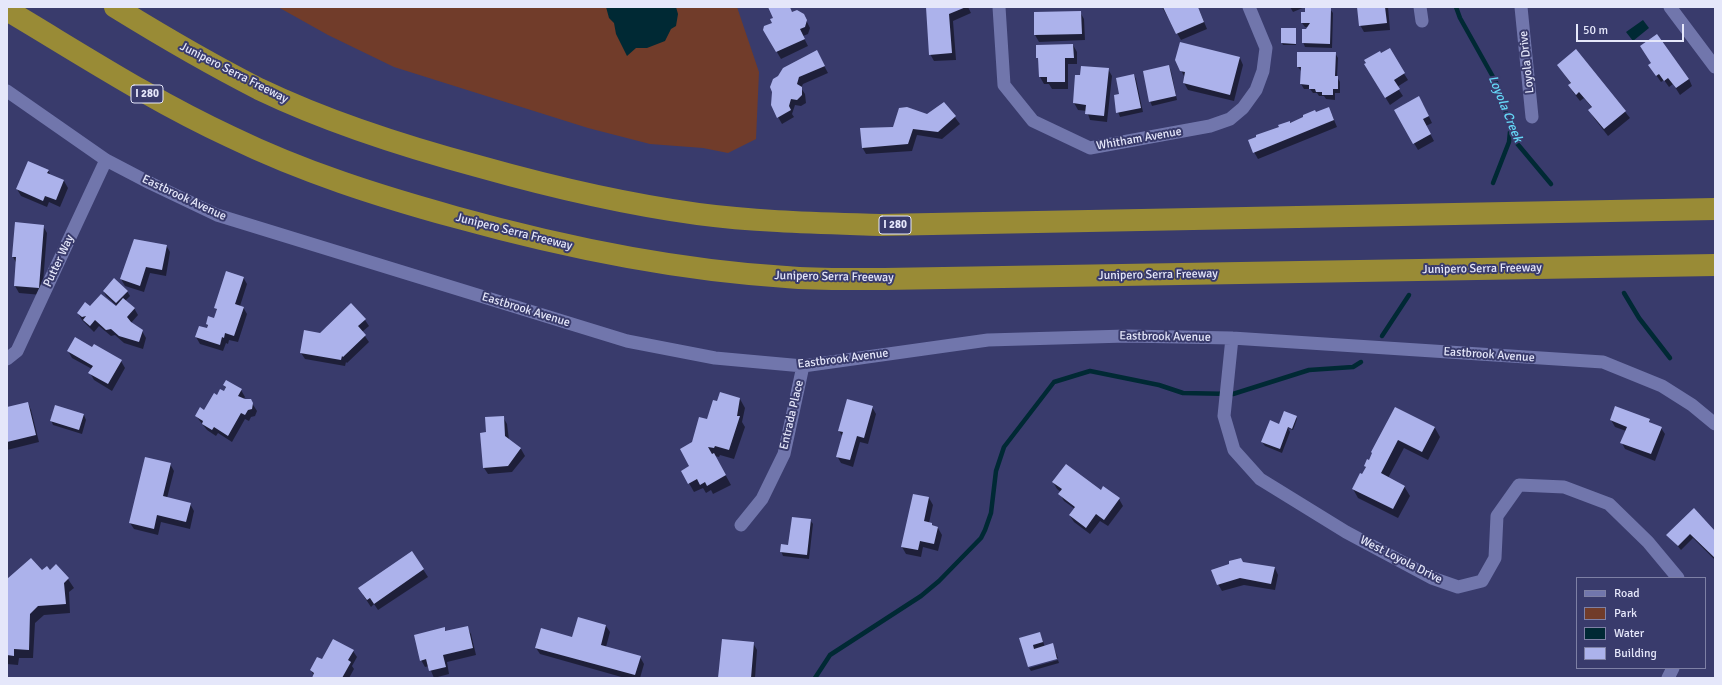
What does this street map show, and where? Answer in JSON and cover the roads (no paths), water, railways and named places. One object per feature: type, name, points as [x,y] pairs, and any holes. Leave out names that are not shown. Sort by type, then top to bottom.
[{"type":"highway","name":"Junipero Serra Freeway","points":[[115,7],[204,60],[261,89],[316,113],[375,135],[433,154],[523,179],[612,199],[698,214],[789,222],[880,225],[1715,209]]},
{"type":"highway","name":"Junipero Serra Freeway","points":[[7,10],[173,109],[232,138],[293,165],[356,188],[506,231],[598,252],[686,267],[787,278],[884,279],[1715,265]]},
{"type":"street","name":"Whitham Avenue","points":[[999,7],[1004,85],[1033,121],[1090,148],[1210,126],[1230,119],[1243,108],[1256,90],[1263,71],[1266,48],[1249,7]]},
{"type":"street","points":[[1420,7],[1422,21]]},
{"type":"street","name":"Loyola Drive","points":[[1521,7],[1532,117]]},
{"type":"street","points":[[1670,7],[1715,67]]},
{"type":"street","name":"Eastbrook Avenue","points":[[7,91],[106,160],[216,215],[627,341],[715,358],[803,366],[988,340],[1126,336],[1232,338],[1603,362],[1662,386],[1692,405],[1715,424]]},
{"type":"street","name":"Putter Way","points":[[7,359],[18,351],[106,160]]},
{"type":"street","name":"West Loyola Drive","points":[[1232,338],[1224,416],[1234,450],[1260,479],[1346,532],[1432,578],[1458,587],[1482,581],[1495,558],[1497,516],[1519,485],[1564,487],[1609,504],[1648,542],[1677,577]]},
{"type":"street","name":"Entrada Place","points":[[742,525],[762,499],[784,454],[803,366]]},
{"type":"water","points":[[606,7],[676,7],[678,14],[676,26],[671,29],[665,41],[647,48],[636,48],[627,56],[616,34],[614,23],[609,18]]},
{"type":"water","points":[[1643,20],[1649,28],[1633,41],[1626,32]]},
{"type":"waterway","name":"Loyola Creek","points":[[1456,7],[1460,18],[1497,84],[1515,141],[1551,184]]},
{"type":"waterway","points":[[1493,183],[1509,142],[1510,132]]},
{"type":"waterway","name":"Loyola Creek","points":[[1624,293],[1639,318],[1670,358]]},
{"type":"waterway","points":[[1382,336],[1409,295]]},
{"type":"waterway","points":[[815,678],[830,655],[921,596],[939,581],[981,538],[991,513],[996,471],[1004,447],[1054,382],[1090,371],[1159,385],[1183,393],[1233,394],[1309,370],[1353,367],[1361,362]]}]
